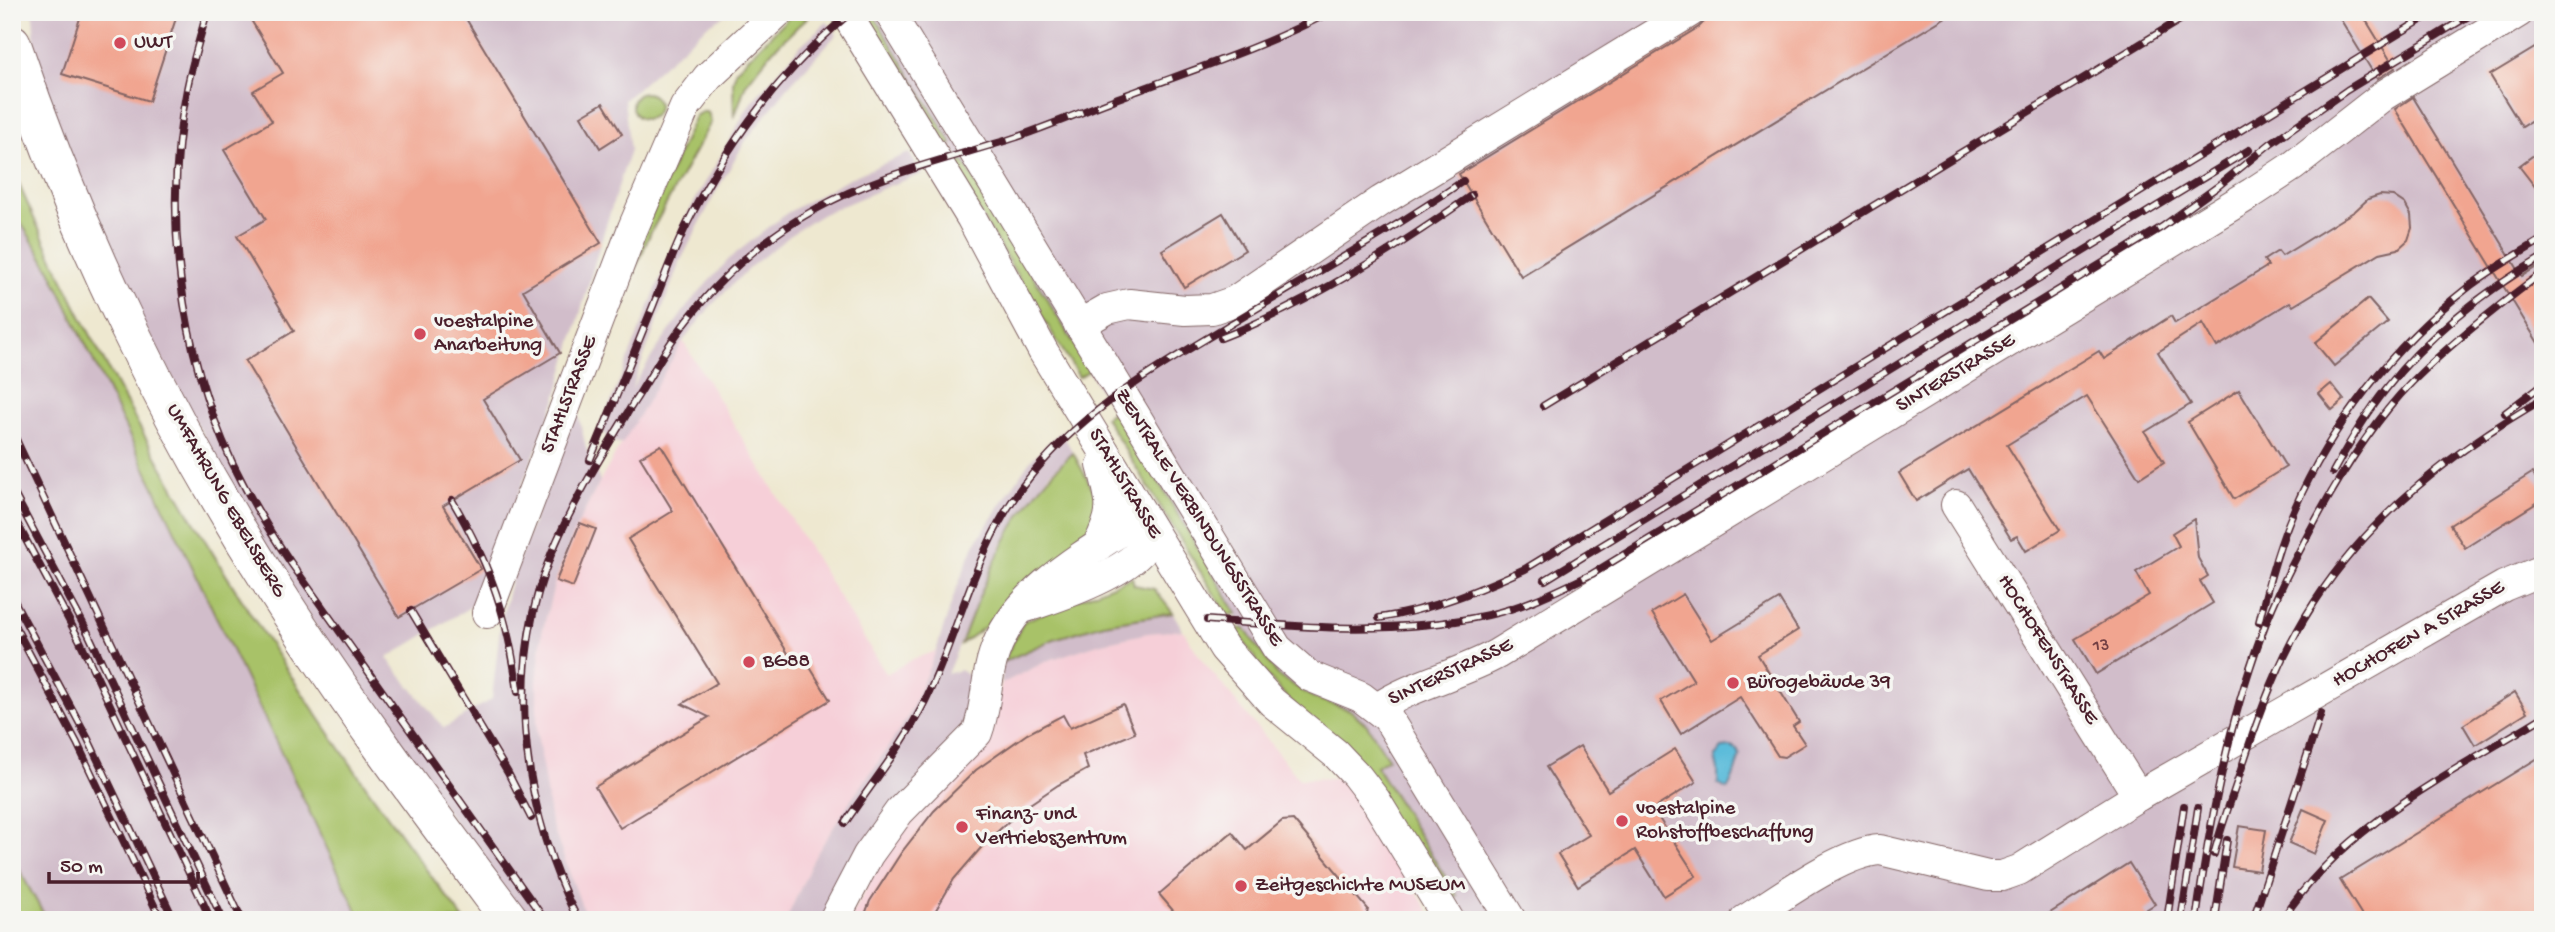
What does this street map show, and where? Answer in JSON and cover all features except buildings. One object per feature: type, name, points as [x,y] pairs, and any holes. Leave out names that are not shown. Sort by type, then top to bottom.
[{"type":"main road","name":"UMFAHRUNG EBELSBERG","points":[[12,43],[33,105],[75,208],[146,361],[197,456],[276,592],[337,683],[510,920]]},
{"type":"main road","name":"UMFAHRUNG EBELSBERG","points":[[12,123],[89,297],[132,386],[207,523],[319,699],[480,920]]},
{"type":"street","name":"STAHLSTRASSE","points":[[487,613],[633,228],[685,107],[708,77],[778,12]]},
{"type":"street","name":"STAHLSTRASSE","points":[[845,12],[971,217],[1023,317],[1224,648],[1272,702],[1336,754],[1356,775],[1376,801],[1449,920]]},
{"type":"street","name":"ZENTRALE VERBINDUNGSSTRASSE","points":[[889,12],[1277,648],[1309,676],[1361,697],[1378,708],[1396,729],[1511,920]]},
{"type":"street","points":[[1079,325],[1107,309],[1129,304],[1185,310],[1212,309],[1235,301],[1381,201],[1690,12]]},
{"type":"street","name":"SINTERSTRASSE","points":[[1378,708],[1476,665],[2252,193],[2293,166],[2384,95],[2519,12]]},
{"type":"street","points":[[1093,434],[1112,507],[1103,560]]},
{"type":"street","name":"HOCHOFENSTRASSE","points":[[1956,505],[2138,796]]},
{"type":"street","points":[[834,920],[868,855],[899,811],[977,733],[982,719],[993,654],[1004,629],[1021,608],[1061,596],[1147,523]]},
{"type":"street","points":[[1103,560],[1158,574],[1195,601]]},
{"type":"street","name":"HOCHOFEN A STRASSE","points":[[2138,796],[2504,586],[2543,570]]},
{"type":"street","points":[[1745,920],[1843,860],[1867,851],[1880,850],[1988,876],[2002,876],[2019,870],[2138,796]]},
{"type":"shaded area","points":[[33,12],[730,12],[708,25],[624,100],[630,150],[555,402],[475,604],[387,658],[444,728],[492,699],[500,627],[512,577],[577,408],[586,448],[600,481],[575,530],[554,585],[542,633],[537,682],[537,733],[551,823],[587,920],[524,920],[280,576],[119,281],[36,70]]},
{"type":"shaded area","points":[[871,12],[2543,12],[2543,920],[1470,920],[1334,711],[1299,700],[1270,672]]},
{"type":"shaded area","points":[[827,22],[837,34],[789,86],[746,140],[716,192],[680,262],[631,390],[691,301],[731,257],[787,213],[847,179],[909,153],[922,174],[823,214],[800,228],[750,267],[711,306],[683,341],[622,444],[612,442],[600,429],[683,222],[750,104],[801,45]]},
{"type":"shaded area","points":[[12,208],[50,270],[363,920],[47,920],[12,857]]},
{"type":"shaded area","points":[[683,341],[886,674],[913,659],[936,651],[909,715],[814,858],[786,920],[587,920],[551,823],[537,733],[537,682],[542,633],[554,585],[575,530],[600,481]]},
{"type":"shaded area","points":[[1061,431],[1073,453],[1051,472],[1001,545],[947,674],[960,670],[970,677],[969,704],[963,724],[946,743],[948,748],[822,920],[786,920],[814,858],[909,715],[936,651],[974,545],[1029,462]]},
{"type":"shaded area","points":[[1173,613],[1183,630],[1148,633],[1098,644],[1049,660],[1001,684],[1003,662],[1054,639],[1104,624]]},
{"type":"shaded area","points":[[1183,630],[1202,660],[1299,779],[1344,778],[1363,804],[1434,920],[850,920],[879,863],[910,821],[992,735],[1001,684],[1049,660],[1098,644],[1148,633]]},
{"type":"green space","points":[[803,12],[813,12],[773,50],[746,84],[734,118],[733,82],[736,70],[788,18]]},
{"type":"green space","points":[[872,12],[952,144],[941,151],[858,15]]},
{"type":"green space","points":[[645,93],[654,97],[658,106],[654,115],[645,119],[636,115],[632,106],[636,97]]},
{"type":"green space","points":[[708,112],[711,122],[650,234],[577,408],[644,231],[695,116]]},
{"type":"green space","points":[[963,161],[1090,370],[1079,377],[952,168]]},
{"type":"green space","points":[[12,169],[107,367],[216,558],[335,742],[464,920],[363,920],[357,911],[50,270],[12,208]]},
{"type":"green space","points":[[1116,410],[1237,614],[1227,615],[1105,417]]},
{"type":"green space","points":[[1073,453],[1095,493],[1096,533],[961,644],[993,565],[1019,517],[1052,473]]},
{"type":"green space","points":[[1132,577],[1134,585],[1154,589],[1173,613],[1104,624],[1054,639],[1003,662],[1024,621]]},
{"type":"green space","points":[[1235,628],[1245,629],[1277,675],[1314,698],[1350,710],[1367,725],[1388,758],[1376,766],[1457,896],[1451,900],[1294,705],[1266,675]]},
{"type":"green space","points":[[12,857],[47,920],[12,920]]},
{"type":"water","points":[[1731,747],[1740,755],[1727,789],[1718,784],[1715,757],[1722,748]]},
{"type":"railway","points":[[207,12],[189,79],[176,183],[177,231],[188,327],[214,419],[232,462],[283,551],[545,920]]},
{"type":"railway","points":[[590,460],[674,253],[704,192],[739,136],[780,83],[802,58],[851,12]]},
{"type":"railway","points":[[578,920],[558,875],[542,827],[531,779],[525,729],[525,679],[530,629],[542,581],[568,517],[624,418],[688,319],[720,282],[756,249],[795,221],[840,197],[914,168],[1017,137],[1203,67],[1255,47],[1330,12]]},
{"type":"railway","points":[[1543,406],[2193,12]]},
{"type":"railway","points":[[1379,618],[1454,599],[1525,569],[2434,12]]},
{"type":"railway","points":[[1207,620],[1348,628],[1454,621],[1515,607],[1592,574],[2162,227],[2271,143],[2347,90],[2475,12]]},
{"type":"railway","points":[[1545,580],[2249,150]]},
{"type":"railway","points":[[845,823],[918,715],[992,537],[1005,512],[1044,460],[1092,415],[1144,377],[1377,237],[1463,181]]},
{"type":"railway","points":[[1221,338],[1287,309],[1351,274],[1472,195]]},
{"type":"railway","points":[[2259,622],[2274,565],[2294,510],[2326,448],[2366,389],[2439,311],[2484,275],[2543,239]]},
{"type":"railway","points":[[2333,472],[2371,409],[2420,351],[2458,316],[2543,257]]},
{"type":"railway","points":[[2196,920],[2214,812],[2238,706],[2267,620],[2302,545],[2349,463],[2398,397],[2457,340],[2538,276]]},
{"type":"railway","points":[[2505,413],[2543,384]]},
{"type":"railway","points":[[2214,854],[2271,685],[2302,623],[2337,571],[2361,541],[2416,488],[2477,440],[2543,399]]},
{"type":"railway","points":[[12,431],[242,920]]},
{"type":"railway","points":[[12,490],[88,633],[223,920]]},
{"type":"railway","points":[[452,500],[477,547],[496,593],[509,640],[518,692]]},
{"type":"railway","points":[[12,514],[79,639],[211,920]]},
{"type":"railway","points":[[12,597],[88,739],[174,920]]},
{"type":"railway","points":[[411,611],[508,773],[531,818]]},
{"type":"railway","points":[[12,621],[77,743],[161,920]]},
{"type":"railway","points":[[2253,920],[2321,713]]},
{"type":"railway","points":[[2282,920],[2307,886],[2335,856],[2367,829],[2436,781],[2543,717]]},
{"type":"railway","points":[[2167,920],[2184,806]]},
{"type":"railway","points":[[2181,920],[2198,808]]},
{"type":"railway","points":[[2215,920],[2227,840]]},
{"type":"place","name":"UWT","points":[[120,43]]},
{"type":"place","name":"voestalpine Anarbeitung","points":[[420,334]]},
{"type":"place","name":"BG88","points":[[749,662]]},
{"type":"place","name":"Bürogebäude 39","points":[[1733,683]]},
{"type":"place","name":"voestalpine Rohstoffbeschaffung","points":[[1622,821]]},
{"type":"place","name":"Finanz- und Vertriebszentrum","points":[[962,827]]},
{"type":"place","name":"Zeitgeschichte MUSEUM","points":[[1241,886]]}]
